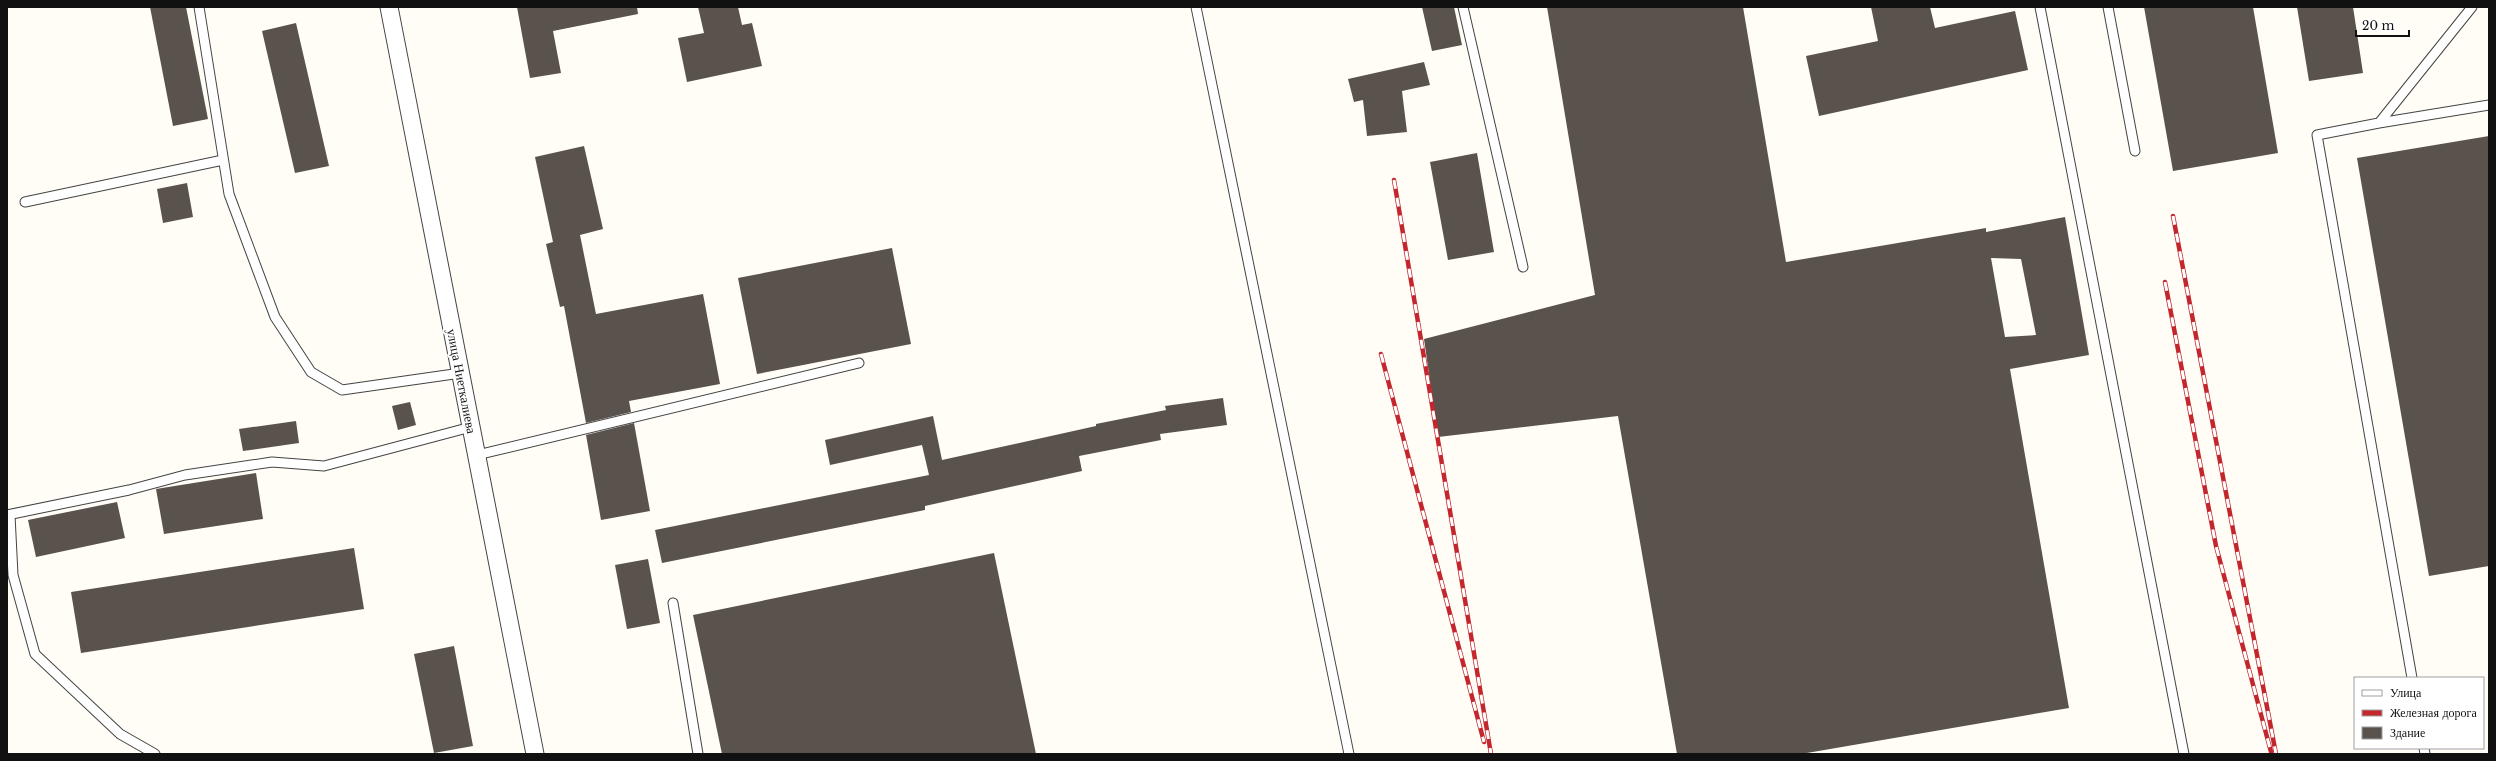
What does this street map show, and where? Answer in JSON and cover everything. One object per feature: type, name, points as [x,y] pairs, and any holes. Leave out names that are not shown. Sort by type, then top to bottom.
[{"type":"street","name":"улица Ниеткалиева","points":[[389,7],[535,754]]},
{"type":"lane","points":[[199,7],[229,194],[275,317],[311,372],[342,390],[461,373]]},
{"type":"lane","points":[[1196,7],[1349,754]]},
{"type":"lane","points":[[1463,7],[1523,267]]},
{"type":"lane","points":[[2040,7],[2184,754]]},
{"type":"lane","points":[[2108,7],[2135,151]]},
{"type":"lane","points":[[2379,123],[2472,7]]},
{"type":"lane","points":[[2412,677],[2317,135],[2489,105]]},
{"type":"lane","points":[[25,202],[223,160]]},
{"type":"lane","points":[[477,455],[859,363]]},
{"type":"lane","points":[[155,754],[120,734],[34,654],[13,575],[8,515],[193,474],[272,462],[324,466],[471,427]]},
{"type":"lane","points":[[673,603],[698,754]]},
{"type":"building","points":[[150,7],[186,7],[208,119],[173,126]]},
{"type":"building","points":[[517,7],[637,7],[638,14],[553,31],[561,73],[530,78]]},
{"type":"building","points":[[698,7],[738,7],[742,25],[752,23],[762,66],[687,82],[678,38],[704,33]]},
{"type":"building","points":[[1422,7],[1454,7],[1462,45],[1432,51]]},
{"type":"building","points":[[1547,7],[1743,7],[1786,262],[1986,228],[1986,232],[2065,217],[2089,355],[2010,369],[2069,708],[1801,754],[1677,754],[1618,416],[1438,437],[1424,339],[1595,295]],"holes":[[[1991,258],[2021,259],[2036,335],[2005,337]]]},
{"type":"building","points":[[1871,7],[1930,7],[1935,28],[2015,11],[2028,70],[1819,116],[1806,56],[1878,41]]},
{"type":"building","points":[[2144,7],[2253,7],[2278,153],[2173,171]]},
{"type":"building","points":[[2297,7],[2353,7],[2363,73],[2309,81]]},
{"type":"building","points":[[296,23],[329,166],[295,173],[262,31]]},
{"type":"building","points":[[1424,62],[1430,85],[1402,91],[1407,132],[1367,136],[1363,100],[1354,102],[1348,79]]},
{"type":"building","points":[[2489,136],[2489,566],[2429,576],[2357,158]]},
{"type":"building","points":[[584,146],[603,229],[580,235],[596,314],[703,294],[720,384],[629,401],[631,412],[586,423],[564,306],[560,307],[546,244],[553,242],[535,157]]},
{"type":"building","points":[[1477,153],[1494,252],[1448,260],[1430,162]]},
{"type":"building","points":[[187,183],[193,217],[163,223],[157,189]]},
{"type":"building","points":[[892,248],[911,344],[757,374],[738,278]]},
{"type":"building","points":[[1223,398],[1227,425],[1160,434],[1161,440],[1079,456],[1082,471],[925,506],[925,510],[662,563],[655,530],[929,475],[922,445],[830,465],[825,440],[933,416],[942,460],[1096,426],[1096,424],[1166,410],[1165,406]]},
{"type":"building","points":[[410,402],[416,425],[398,430],[392,406]]},
{"type":"building","points":[[296,421],[299,443],[243,451],[239,429]]},
{"type":"building","points":[[634,423],[650,511],[601,520],[586,435]]},
{"type":"building","points":[[256,473],[263,519],[164,534],[156,489]]},
{"type":"building","points":[[117,502],[125,538],[36,557],[28,520]]},
{"type":"building","points":[[354,548],[364,609],[81,653],[71,592]]},
{"type":"building","points":[[994,553],[1036,754],[722,754],[693,615]]},
{"type":"building","points":[[648,559],[660,623],[627,629],[615,565]]},
{"type":"building","points":[[454,646],[473,746],[434,753],[414,654]]},
{"type":"railway","points":[[1394,180],[1491,754]]},
{"type":"railway","points":[[2173,216],[2276,754]]},
{"type":"railway","points":[[2165,282],[2216,546],[2271,752]]},
{"type":"railway","points":[[1381,354],[1484,742]]}]
